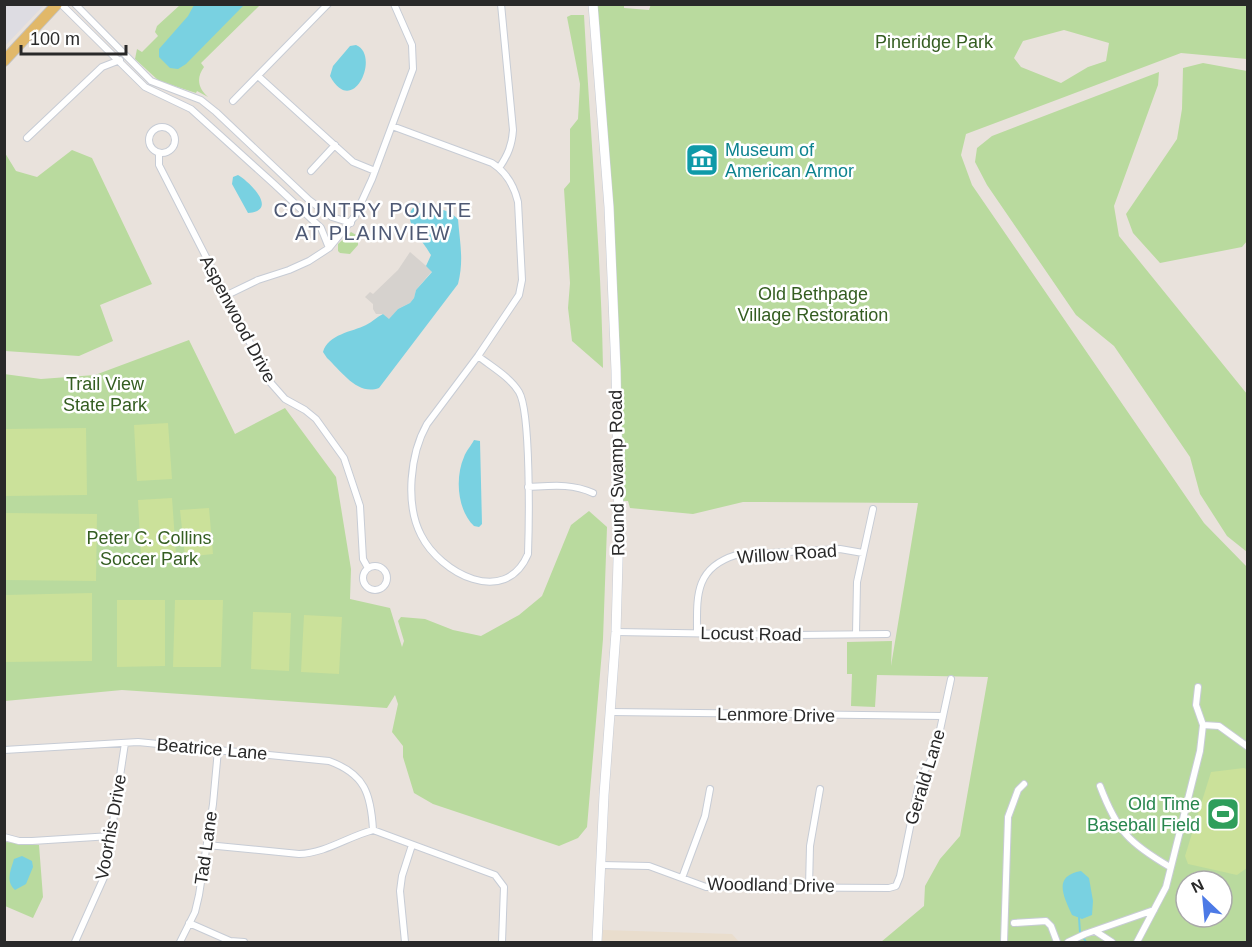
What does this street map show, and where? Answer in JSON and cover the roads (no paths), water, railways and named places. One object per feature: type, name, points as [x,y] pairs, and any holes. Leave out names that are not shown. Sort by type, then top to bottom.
[{"type":"main road","points":[[4,61],[59,4]]},
{"type":"main road","name":"Round Swamp Road","points":[[593,4],[609,207],[616,370],[619,525],[616,632],[603,795],[597,942]]},
{"type":"street","points":[[59,4],[153,93],[191,109],[321,228],[329,248]]},
{"type":"street","points":[[75,4],[145,75],[158,85],[201,100],[309,200],[332,217],[351,223]]},
{"type":"street","points":[[234,100],[328,4]]},
{"type":"street","points":[[225,296],[258,280],[297,267],[329,248],[351,223],[375,171],[412,69],[414,55],[412,45],[394,4]]},
{"type":"street","points":[[499,168],[507,157],[512,143],[513,130],[501,4]]},
{"type":"street","points":[[27,138],[102,67],[118,62],[125,55]]},
{"type":"street","points":[[258,76],[353,162],[375,171]]},
{"type":"street","name":"Aspenwood Drive","points":[[164,126],[174,135],[174,144],[168,151],[159,153],[150,146],[148,138],[156,128],[164,126]]},
{"type":"street","points":[[392,126],[499,168],[515,190],[518,201],[522,280],[519,295],[478,356],[427,424],[416,447],[413,460],[413,505],[420,534],[429,549],[455,571],[483,581],[496,582],[516,573],[528,554],[526,419],[521,395],[513,383],[478,356]]},
{"type":"street","points":[[310,171],[335,145]]},
{"type":"street","name":"Aspenwood Drive","points":[[159,153],[159,165],[270,382],[285,399],[305,410],[315,419],[344,458],[360,506],[363,559],[368,568]]},
{"type":"street","points":[[528,487],[566,485],[593,493]]},
{"type":"street","points":[[856,634],[856,593],[873,509]]},
{"type":"street","name":"Willow Road","points":[[697,633],[699,587],[707,572],[720,561],[736,555],[840,549],[863,553]]},
{"type":"street","name":"Aspenwood Drive","points":[[375,566],[385,571],[386,582],[381,588],[371,590],[365,585],[363,574],[368,568],[375,566]]},
{"type":"street","name":"Locust Road","points":[[616,632],[887,634]]},
{"type":"street","name":"Gerald Lane","points":[[900,876],[919,783],[935,753],[951,679]]},
{"type":"street","points":[[1137,942],[1166,887],[1200,751],[1203,725],[1196,705],[1198,687]]},
{"type":"street","name":"Lenmore Drive","points":[[610,712],[943,716]]},
{"type":"street","points":[[1203,725],[1219,726],[1248,747]]},
{"type":"street","name":"Voorhis Drive","points":[[75,942],[105,875],[125,743]]},
{"type":"street","name":"Beatrice Lane","points":[[4,750],[153,743],[316,759],[341,765],[357,777],[370,801],[373,830]]},
{"type":"street","name":"Tad Lane","points":[[180,942],[199,895],[218,750]]},
{"type":"street","points":[[1004,942],[1008,817],[1018,790],[1024,784]]},
{"type":"street","points":[[1100,786],[1107,807],[1120,828],[1139,849],[1170,867]]},
{"type":"street","points":[[682,878],[705,816],[710,789]]},
{"type":"street","points":[[809,886],[810,846],[820,789]]},
{"type":"street","points":[[207,845],[299,854],[314,853],[327,850],[352,836],[373,830],[495,875],[502,883],[504,895],[502,942]]},
{"type":"street","points":[[4,837],[19,841],[32,841],[111,837]]},
{"type":"street","points":[[405,942],[400,891],[402,876],[412,845]]},
{"type":"street","name":"Woodland Drive","points":[[601,865],[649,866],[706,887],[889,888],[896,886],[900,876]]},
{"type":"street","points":[[1068,942],[1154,910]]},
{"type":"street","points":[[1014,922],[1046,921],[1051,926],[1057,942]]},
{"type":"street","points":[[189,923],[230,941],[244,942]]},
{"type":"street","points":[[1094,931],[1112,942]]},
{"type":"water","points":[[194,5],[244,5],[186,64],[178,69],[170,68],[159,57],[159,49],[188,16]]},
{"type":"water","points":[[356,45],[363,51],[366,60],[365,71],[355,88],[347,91],[339,87],[330,76],[333,66],[350,46]]},
{"type":"water","points":[[238,175],[259,196],[262,202],[257,211],[248,213],[232,184],[233,177]]},
{"type":"water","points":[[423,202],[451,213],[458,219],[461,259],[458,284],[379,388],[364,389],[345,376],[323,352],[330,341],[341,334],[366,325],[383,314],[389,319],[398,309],[410,303],[416,290],[432,272],[426,266],[431,255],[410,219],[410,213],[414,207]]},
{"type":"water","points":[[474,440],[480,441],[482,524],[479,527],[474,526],[468,519],[459,493],[461,465]]},
{"type":"water","points":[[22,856],[32,861],[33,867],[26,884],[15,890],[10,883],[10,871],[14,859]]},
{"type":"water","points":[[1081,871],[1089,878],[1093,901],[1092,915],[1082,919],[1072,915],[1063,887],[1063,882],[1067,877]]},
{"type":"waterway","points":[[1079,918],[1080,932],[1086,942]]},
{"type":"place","name":"Museum of American Armor","points":[[702,160]]},
{"type":"place","name":"Old Time Baseball Field","points":[[1223,814]]},
{"type":"district","name":"COUNTRY POINTE AT PLAINVIEW","points":[[373,222]]},
{"type":"park label","name":"Pineridge Park","points":[[934,42]]},
{"type":"park label","name":"Old Bethpage Village Restoration","points":[[813,304]]},
{"type":"park label","name":"Trail View State Park","points":[[105,394]]},
{"type":"park label","name":"Peter C. Collins Soccer Park","points":[[149,548]]}]
